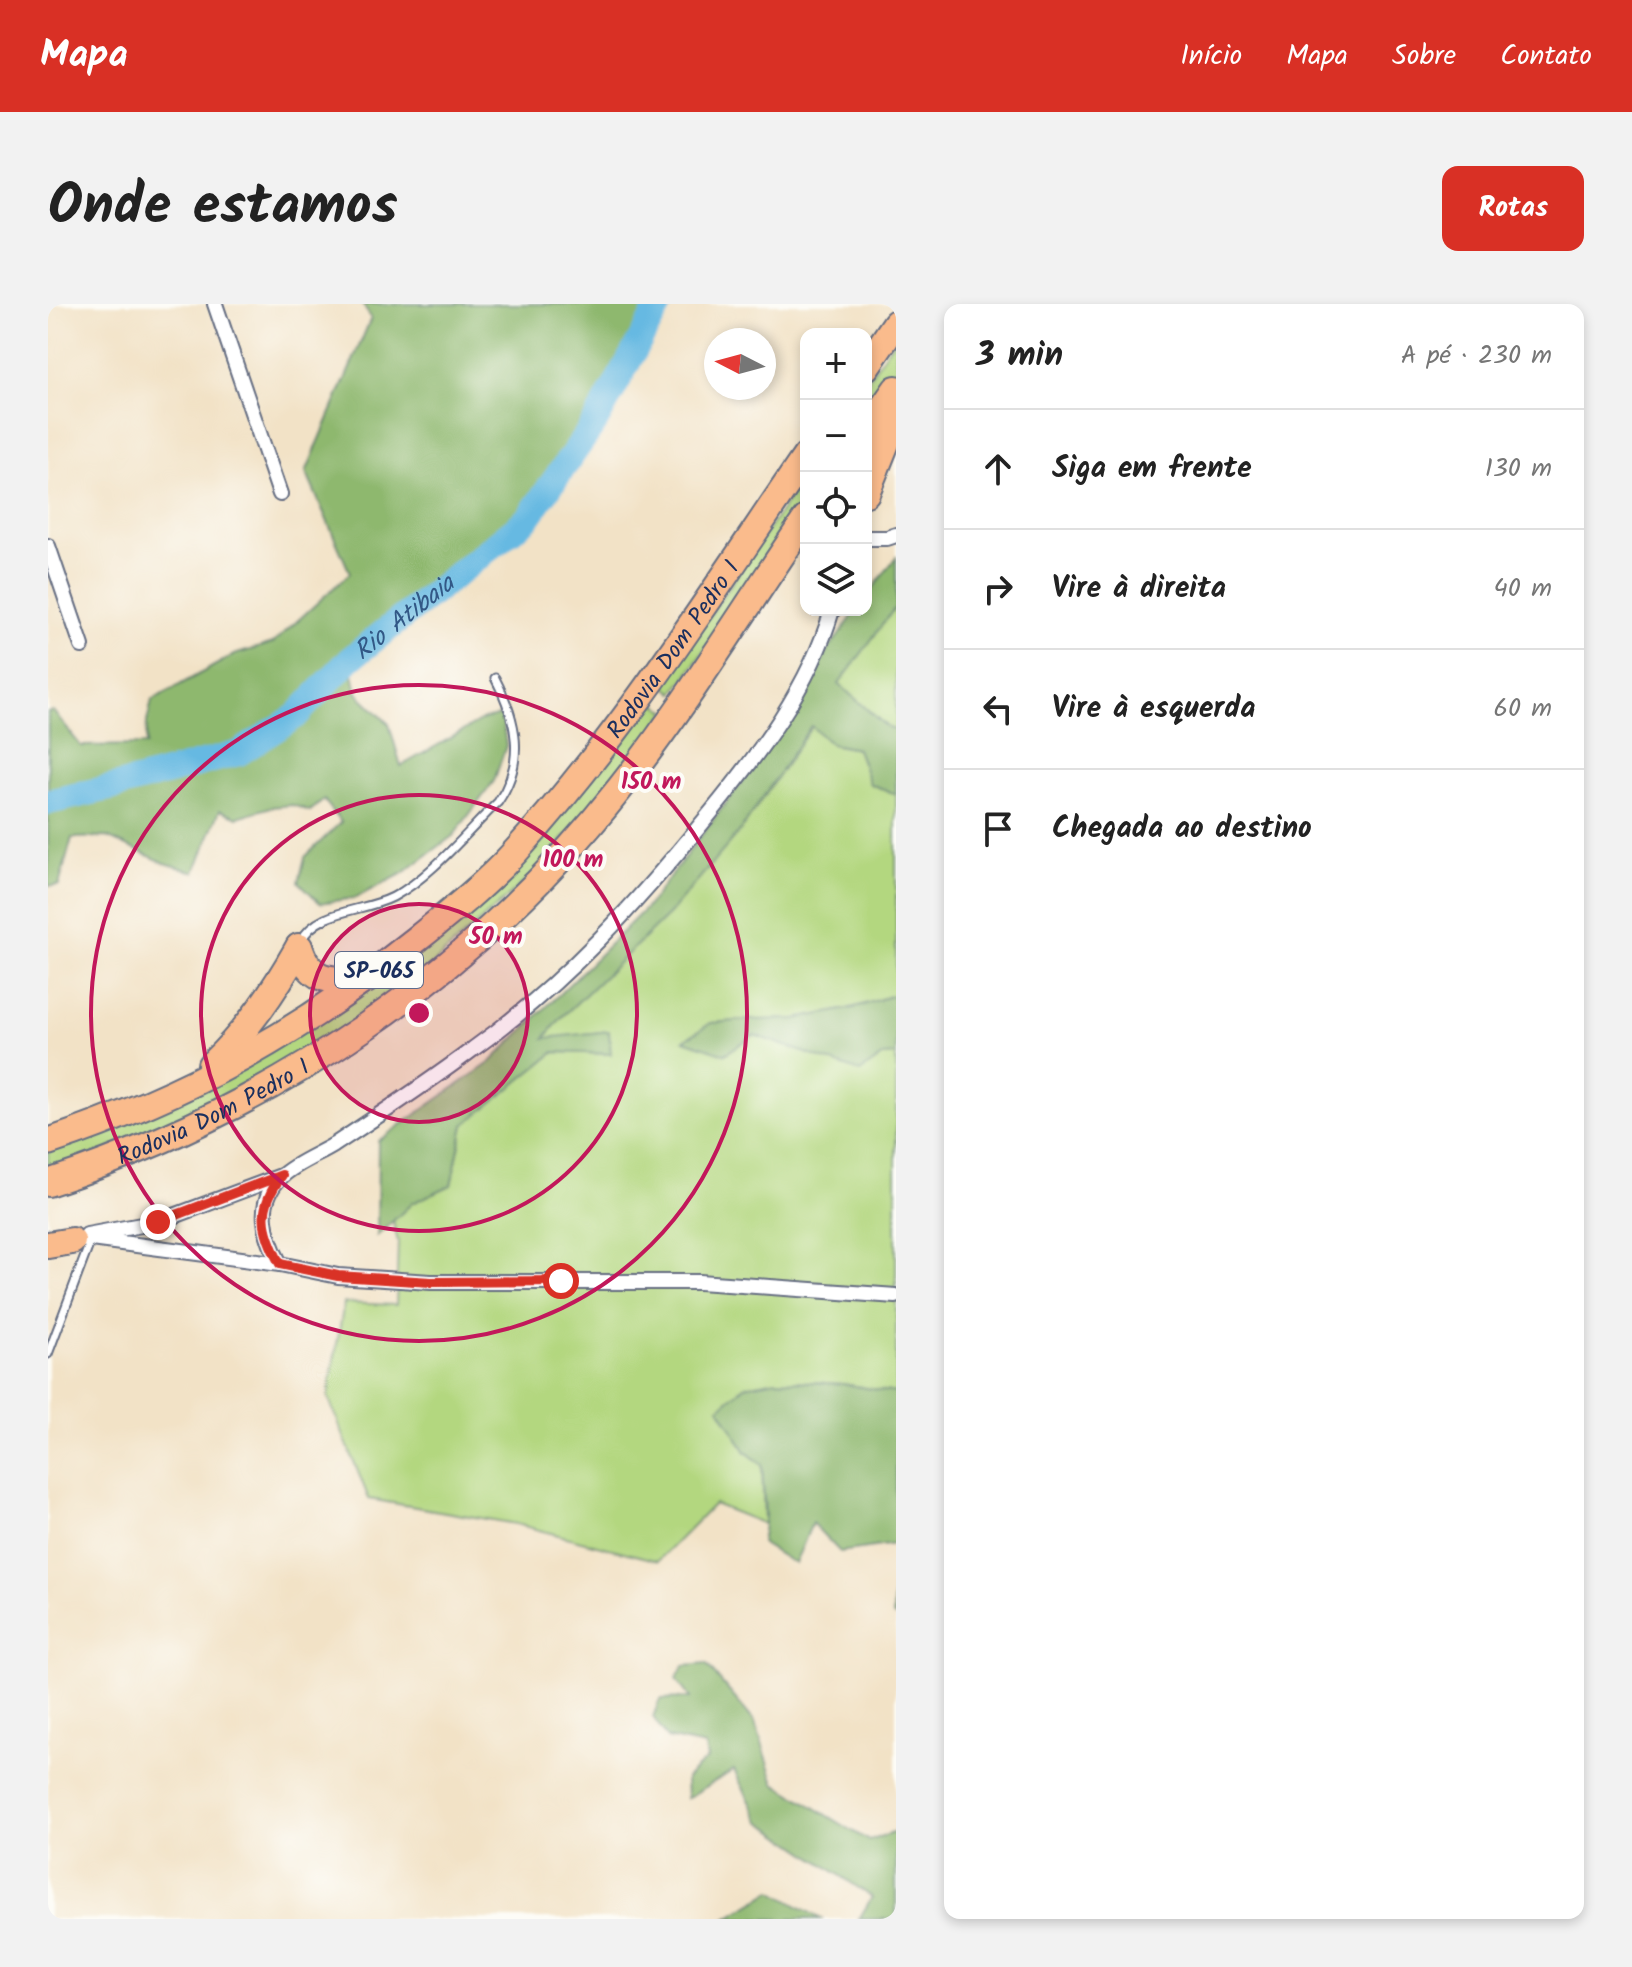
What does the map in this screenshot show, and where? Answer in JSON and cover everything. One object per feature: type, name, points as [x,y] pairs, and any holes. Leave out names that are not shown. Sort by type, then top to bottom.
[{"type":"highway","points":[[872,358],[896,323]]},
{"type":"highway","points":[[872,423],[896,389]]},
{"type":"highway","points":[[872,478],[896,418]]},
{"type":"highway","name":"Rodovia Dom Pedro I","points":[[48,1142],[107,1121],[190,1085],[275,1040],[366,980],[514,853],[595,757],[637,701],[800,465]]},
{"type":"highway","name":"Rodovia Dom Pedro I","points":[[48,1183],[105,1163],[215,1116],[272,1086],[395,1006],[482,938],[620,789],[668,724],[800,528]]},
{"type":"highway","points":[[299,947],[307,965],[320,977],[328,980],[366,980]]},
{"type":"highway","points":[[190,1085],[237,1040],[260,1012],[299,947]]},
{"type":"street","points":[[215,304],[280,494]]},
{"type":"street","points":[[872,538],[896,535]]},
{"type":"street","points":[[48,546],[82,646]]},
{"type":"street","points":[[75,1240],[158,1222],[282,1175],[330,1147],[509,1022],[590,951],[668,866],[745,771],[793,697],[830,616]]},
{"type":"street","points":[[280,1264],[268,1242],[264,1223],[270,1192],[282,1175]]},
{"type":"street","points":[[75,1240],[280,1264],[338,1276],[431,1282],[699,1282],[896,1296]]},
{"type":"lane","points":[[299,947],[310,927],[325,919],[374,906],[408,888],[498,802],[509,786],[516,752],[507,702],[495,678]]},
{"type":"lane","points":[[48,1354],[75,1240]]},
{"type":"green space","points":[[362,304],[663,304],[596,421],[528,518],[350,659],[357,693],[389,724],[401,766],[484,719],[502,715],[506,746],[494,781],[454,835],[402,874],[355,898],[320,903],[299,882],[305,857],[341,822],[324,800],[310,811],[293,805],[271,807],[238,817],[220,810],[195,872],[165,863],[107,837],[72,838],[59,885],[48,886],[48,712],[53,711],[81,746],[146,745],[152,700],[234,655],[273,643],[350,573],[306,472],[371,318]]},
{"type":"green space","points":[[896,337],[896,376],[872,411],[872,373]]},
{"type":"green space","points":[[800,483],[800,516],[674,693],[663,684]]},
{"type":"green space","points":[[896,557],[896,606],[839,684],[888,728],[896,730],[896,794],[870,784],[857,749],[831,744],[811,726],[740,831],[669,914],[561,1018],[545,1038],[609,1031],[611,1054],[555,1052],[464,1125],[451,1185],[412,1203],[377,1236],[378,1141],[491,1062],[646,908],[777,736],[829,649],[853,616],[872,616],[872,590]]},
{"type":"green space","points":[[896,606],[896,730],[888,728],[839,684]]},
{"type":"green space","points":[[652,701],[667,711],[541,867],[406,988],[234,1097],[48,1174],[48,1151],[379,982]]},
{"type":"green space","points":[[812,726],[831,744],[857,749],[870,784],[896,794],[896,994],[848,1009],[799,1019],[711,1023],[725,1054],[754,1035],[784,1044],[896,1055],[896,1393],[843,1384],[776,1380],[746,1452],[762,1464],[764,1524],[714,1504],[658,1561],[516,1524],[369,1499],[328,1397],[344,1303],[396,1305],[398,1242],[393,1221],[412,1203],[451,1185],[464,1125],[555,1052],[610,1054],[608,1031],[544,1039],[740,831]]},
{"type":"green space","points":[[896,994],[896,1055],[883,1056],[860,1072],[754,1035],[725,1054],[684,1040],[711,1023],[795,1019],[854,1008]]},
{"type":"green space","points":[[776,1380],[843,1384],[896,1393],[896,1617],[893,1616],[895,1544],[840,1552],[812,1523],[795,1564],[761,1543],[765,1517],[762,1464],[746,1452],[719,1408],[745,1386]]},
{"type":"green space","points":[[706,1664],[755,1722],[775,1783],[869,1841],[896,1832],[896,1919],[859,1919],[872,1897],[760,1821],[734,1770],[687,1798],[686,1778],[707,1759],[705,1746],[667,1738],[653,1717],[660,1699],[690,1698],[676,1679],[684,1666]]},
{"type":"green space","points":[[772,1891],[821,1919],[726,1919]]},
{"type":"waterway","name":"Rio Atibaia","points":[[48,802],[239,753],[296,716],[350,659],[528,518],[596,421],[660,304]]},
{"type":"route","points":[[158,1222],[282,1175],[270,1192],[264,1223],[268,1242],[280,1264],[338,1276],[431,1282],[561,1281]]}]
